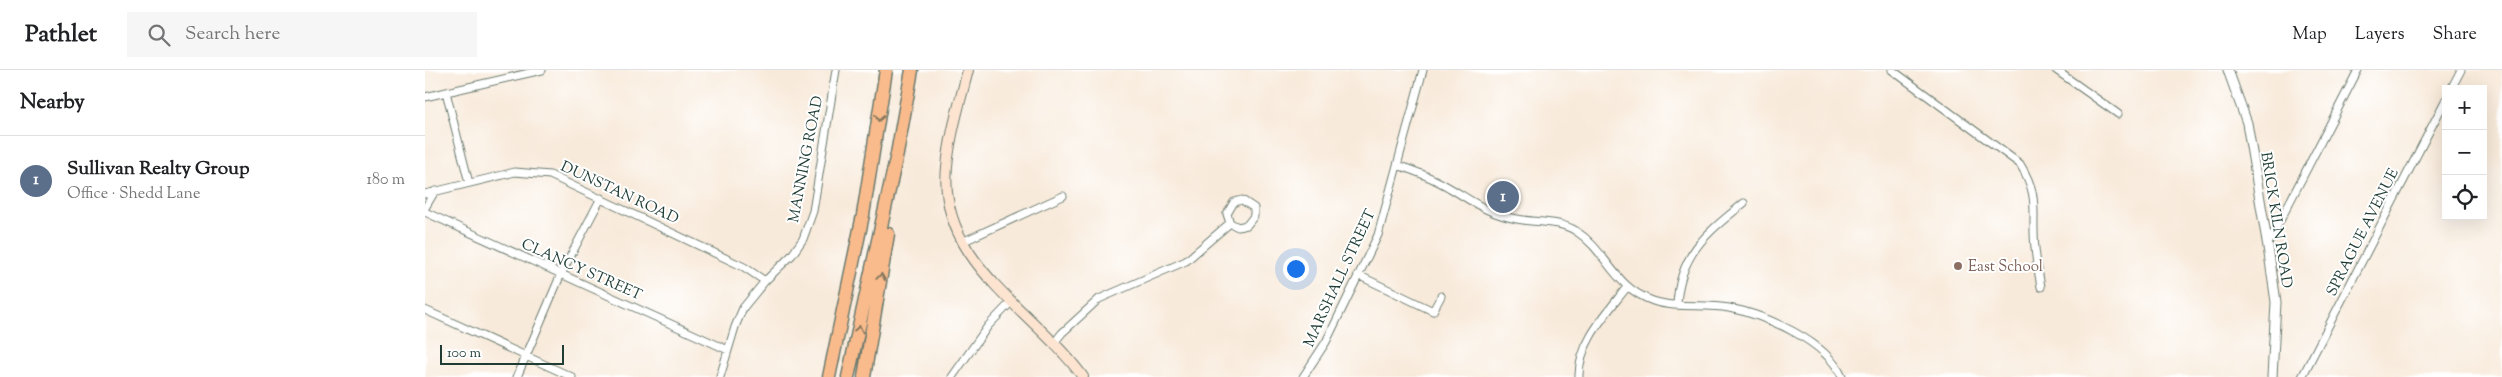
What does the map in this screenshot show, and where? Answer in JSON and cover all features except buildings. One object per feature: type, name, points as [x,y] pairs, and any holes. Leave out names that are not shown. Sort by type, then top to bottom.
[{"type":"highway","points":[[830,375],[862,224],[886,70]]},
{"type":"highway","points":[[864,377],[873,330],[912,70]]},
{"type":"highway","points":[[848,377],[908,96]]},
{"type":"main road","points":[[968,70],[949,151],[946,182],[951,214],[962,242],[985,276],[1054,343],[1083,377]]},
{"type":"street","points":[[425,97],[542,70]]},
{"type":"street","name":"MANNING ROAD","points":[[720,377],[743,308],[765,281],[792,255],[803,239],[810,220],[836,70]]},
{"type":"street","name":"MARSHALL STREET","points":[[1303,377],[1321,351],[1381,225],[1423,70]]},
{"type":"street","points":[[1892,70],[2020,164],[2031,181],[2035,205],[2035,247],[2041,288]]},
{"type":"street","points":[[2056,70],[2118,114]]},
{"type":"street","name":"BRICK KILN ROAD","points":[[2228,70],[2247,123],[2268,244],[2275,302],[2273,377]]},
{"type":"street","points":[[2268,244],[2358,70]]},
{"type":"street","points":[[2453,85],[2461,70]]},
{"type":"street","points":[[446,92],[469,183]]},
{"type":"street","name":"SPRAGUE AVENUE","points":[[2302,377],[2442,107]]},
{"type":"street","points":[[1397,165],[1441,183],[1478,207],[1497,214],[1517,220],[1550,223],[1575,230],[1593,246],[1627,287],[1654,301],[1728,307],[1764,318],[1791,331],[1818,349],[1838,369],[1842,377]]},
{"type":"street","name":"DUNSTAN ROAD","points":[[425,194],[507,173],[532,172],[560,178],[744,266],[765,281]]},
{"type":"street","points":[[425,208],[435,191]]},
{"type":"street","points":[[962,242],[1063,196]]},
{"type":"street","points":[[517,377],[561,274],[601,198]]},
{"type":"street","points":[[1677,304],[1679,282],[1691,255],[1709,232],[1743,203]]},
{"type":"street","name":"CLANCY STREET","points":[[425,212],[728,350]]},
{"type":"street","points":[[1054,343],[1062,332],[1099,299],[1186,261],[1230,223]]},
{"type":"street","points":[[1358,275],[1433,311],[1441,296]]},
{"type":"street","points":[[1579,377],[1585,348],[1597,326],[1627,287]]},
{"type":"street","points":[[952,377],[988,326],[1011,302]]},
{"type":"street","points":[[425,310],[572,377]]},
{"type":"place","name":"Sullivan Realty Group","points":[[1503,197]]},
{"type":"place","name":"East School","points":[[1958,266]]}]
